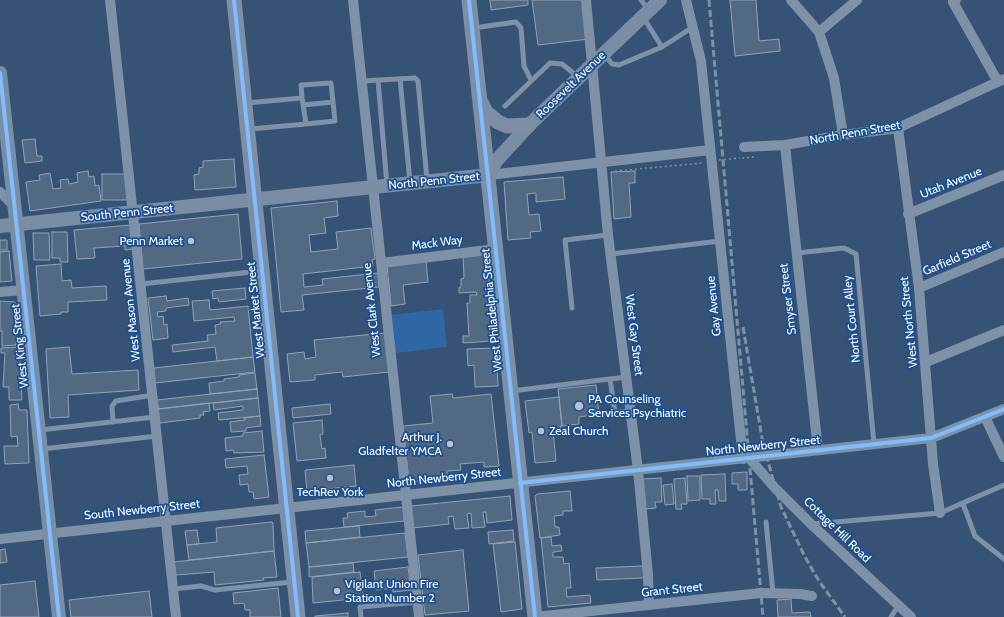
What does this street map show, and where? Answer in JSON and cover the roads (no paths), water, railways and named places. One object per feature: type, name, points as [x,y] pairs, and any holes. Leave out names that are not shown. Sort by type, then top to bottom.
[{"type":"main road","name":"West Market Street","points":[[234,0],[298,617]]},
{"type":"main road","name":"West Philadelphia Street","points":[[469,0],[489,175],[510,391],[536,617]]},
{"type":"main road","points":[[480,101],[486,112],[498,122],[507,126],[529,125]]},
{"type":"street","name":"West Mason Avenue","points":[[110,0],[176,617]]},
{"type":"street","name":"West Clark Avenue","points":[[353,0],[419,617]]},
{"type":"street","name":"West Gay Street","points":[[586,0],[608,235],[638,470],[648,575],[649,605]]},
{"type":"street","name":"Roosevelt Avenue","points":[[489,175],[496,161],[529,125],[603,53],[644,9],[660,0]]},
{"type":"street","name":"Gay Avenue","points":[[686,0],[701,61],[720,241],[746,459]]},
{"type":"street","points":[[819,32],[858,0]]},
{"type":"street","points":[[793,1],[819,32],[834,78],[844,135]]},
{"type":"street","points":[[955,1],[1001,81]]},
{"type":"street","name":"West King Street","points":[[0,73],[59,617]]},
{"type":"street","name":"North Penn Street","points":[[744,147],[785,145],[898,128],[1001,81]]},
{"type":"street","name":"West North Street","points":[[898,128],[908,214],[919,288],[940,513]]},
{"type":"street","name":"Smyser Street","points":[[785,145],[818,450]]},
{"type":"street","name":"North Penn Street","points":[[254,200],[710,150]]},
{"type":"street","name":"Utah Avenue","points":[[908,214],[1004,175]]},
{"type":"street","points":[[0,192],[14,206]]},
{"type":"street","name":"South Penn Street","points":[[0,226],[254,200]]},
{"type":"street","name":"Mack Way","points":[[380,263],[496,249]]},
{"type":"street","name":"Garfield Street","points":[[919,288],[1004,252]]},
{"type":"street","points":[[0,292],[24,290]]},
{"type":"street","points":[[926,362],[1004,330]]},
{"type":"street","name":"North Newberry Street","points":[[287,507],[932,438],[1004,409]]},
{"type":"street","points":[[984,417],[1004,457]]},
{"type":"street","name":"Cottage Hill Road","points":[[746,459],[811,524],[911,617]]},
{"type":"street","name":"South Newberry Street","points":[[0,539],[287,507]]},
{"type":"street","name":"Grant Street","points":[[536,617],[773,594],[812,596]]},
{"type":"lane","points":[[644,9],[662,46]]},
{"type":"lane","points":[[472,28],[516,22],[521,28],[524,66],[531,80]]},
{"type":"lane","points":[[603,53],[612,64],[619,65],[662,46],[693,27]]},
{"type":"lane","points":[[505,106],[550,63],[555,62],[562,64],[578,77]]},
{"type":"lane","points":[[362,81],[415,78],[418,81],[427,181]]},
{"type":"lane","points":[[400,79],[410,183]]},
{"type":"lane","points":[[378,80],[387,185]]},
{"type":"lane","points":[[247,129],[306,124],[335,120],[332,83],[301,85],[306,124]]},
{"type":"lane","points":[[245,103],[302,98]]},
{"type":"lane","points":[[303,104],[333,102]]},
{"type":"lane","points":[[572,308],[565,240],[608,235]]},
{"type":"lane","points":[[611,254],[720,241]]},
{"type":"lane","name":"North Court Alley","points":[[796,253],[844,248],[856,254],[874,444]]},
{"type":"lane","points":[[141,284],[262,271]]},
{"type":"lane","points":[[510,391],[627,376]]},
{"type":"lane","points":[[610,379],[615,412],[630,411]]},
{"type":"lane","points":[[113,422],[112,406],[116,400],[153,395]]},
{"type":"lane","points":[[39,430],[155,417]]},
{"type":"lane","points":[[41,449],[157,436]]},
{"type":"lane","points":[[811,524],[940,513],[1004,486]]},
{"type":"lane","points":[[962,504],[975,536],[1004,559]]},
{"type":"lane","points":[[766,522],[773,594]]},
{"type":"lane","points":[[173,589],[201,586],[215,590],[295,581]]},
{"type":"lane","points":[[361,617],[360,607],[417,602]]},
{"type":"lane","points":[[891,617],[898,606]]},
{"type":"railway","points":[[709,0],[763,617]]},
{"type":"railway","points":[[743,327],[763,444],[781,507],[805,557],[819,581],[845,617]]},
{"type":"place","name":"Penn Market","points":[[191,241]]},
{"type":"place","name":"PA Counseling Services Psychiatric","points":[[579,406]]},
{"type":"place","name":"Zeal Church","points":[[541,431]]},
{"type":"place","name":"Arthur J. Gladfelter YMCA","points":[[450,444]]},
{"type":"place","name":"TechRev York","points":[[330,478]]},
{"type":"place","name":"Vigilant Union Fire Station Number 2","points":[[337,591]]}]
